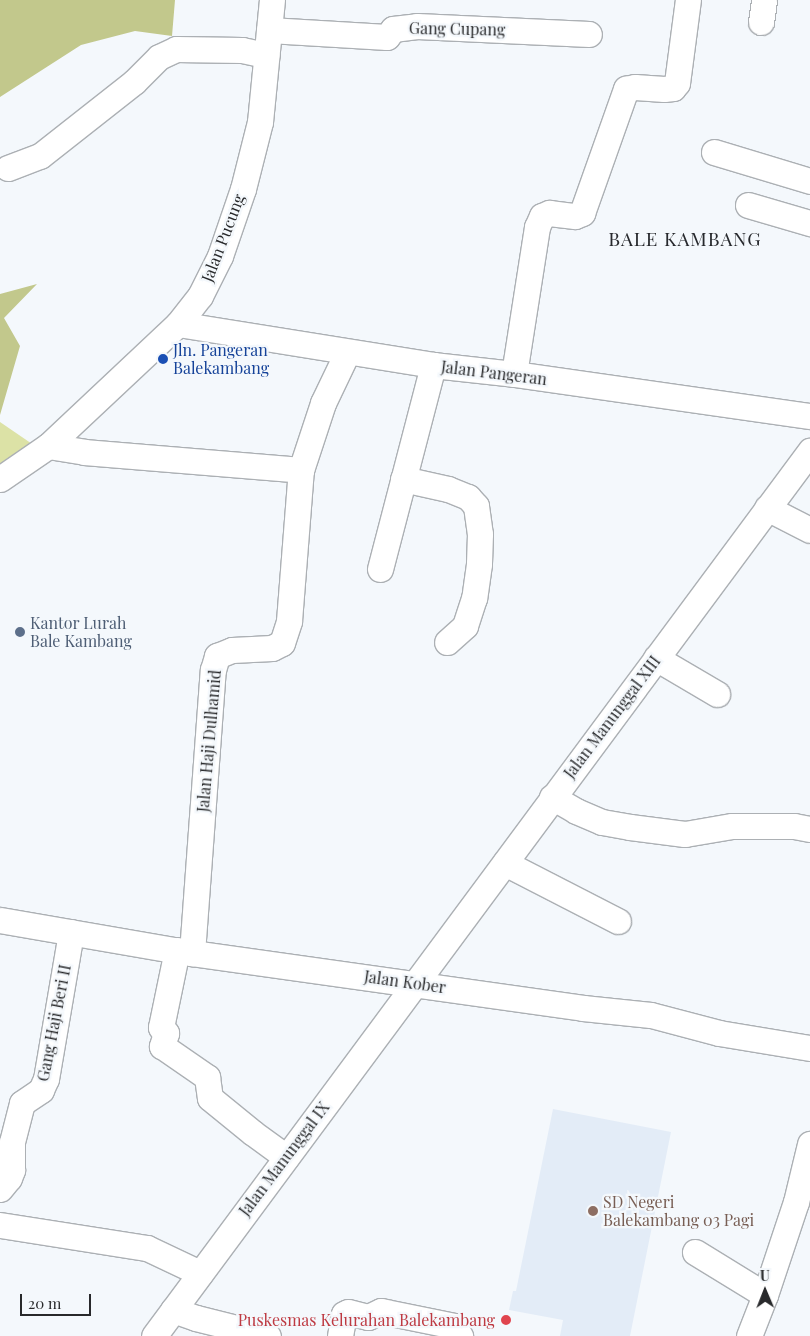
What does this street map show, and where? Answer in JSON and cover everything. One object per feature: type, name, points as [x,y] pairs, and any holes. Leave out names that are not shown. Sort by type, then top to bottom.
[{"type":"street","name":"Jalan Pucung","points":[[0,479],[48,446],[178,324],[200,296],[220,256],[243,189],[260,122],[272,0]]},
{"type":"street","points":[[514,374],[537,227],[542,216],[549,213],[575,216],[582,213],[626,89],[635,87],[673,88],[677,83],[688,0]]},
{"type":"street","name":"Gang Cupang","points":[[269,30],[387,37],[393,29],[417,26],[589,34]]},
{"type":"street","points":[[8,168],[40,156],[134,82],[160,57],[176,49],[242,50],[266,55]]},
{"type":"street","points":[[714,152],[810,181]]},
{"type":"street","points":[[748,205],[810,222]]},
{"type":"street","name":"Jalan Pangeran","points":[[178,324],[433,366],[514,374],[810,416]]},
{"type":"street","name":"Jalan Haji Dulhamid","points":[[184,952],[213,670],[217,656],[232,650],[272,648],[282,642],[289,621],[301,470],[324,403],[346,353]]},
{"type":"street","points":[[380,569],[433,366]]},
{"type":"street","points":[[48,446],[84,452],[301,470]]},
{"type":"street","name":"Jalan Manunggal XIII","points":[[416,983],[810,451]]},
{"type":"street","points":[[402,479],[448,489],[468,497],[476,506],[480,534],[479,564],[474,598],[465,626],[448,642]]},
{"type":"street","points":[[767,508],[810,530]]},
{"type":"street","points":[[656,658],[718,694]]},
{"type":"street","points":[[552,797],[576,811],[602,822],[685,834],[732,826],[794,826],[810,829]]},
{"type":"street","points":[[505,863],[618,921]]},
{"type":"street","name":"Jalan Kober","points":[[0,920],[184,952],[416,983],[583,1008],[651,1015],[720,1033],[810,1048]]},
{"type":"street","name":"Gang Haji Beri II","points":[[0,1189],[9,1178],[12,1170],[12,1142],[22,1103],[41,1090],[46,1079],[71,932]]},
{"type":"street","points":[[184,952],[162,1027],[166,1033],[162,1046],[207,1077],[210,1098],[252,1134],[286,1157]]},
{"type":"street","name":"Jalan Manunggal IX","points":[[154,1336],[416,983]]},
{"type":"street","points":[[748,1336],[807,1177],[810,1144]]},
{"type":"street","points":[[0,1225],[147,1248],[200,1273]]},
{"type":"street","points":[[695,1252],[765,1294]]},
{"type":"street","points":[[173,1310],[196,1318],[268,1336]]},
{"type":"street","points":[[340,1336],[344,1314],[348,1312],[368,1317],[380,1311],[454,1326],[460,1336]]},
{"type":"shaded area","name":"SD Negeri Balekambang 03 Pagi","points":[[553,1109],[671,1132],[630,1336],[560,1336],[563,1320],[509,1310],[513,1291],[516,1291]]},
{"type":"green space","points":[[0,0],[175,0],[172,36],[135,31],[81,45],[0,97]]},
{"type":"green space","points":[[37,284],[4,318],[20,346],[0,415],[0,294]]},
{"type":"green space","points":[[0,422],[38,448],[0,480]]},
{"type":"place","name":"Jln. Pangeran Balekambang","points":[[163,359]]},
{"type":"place","name":"Kantor Lurah Bale Kambang","points":[[20,632]]},
{"type":"place","name":"SD Negeri Balekambang 03 Pagi","points":[[593,1211]]},
{"type":"place","name":"Puskesmas Kelurahan Balekambang","points":[[506,1320]]},
{"type":"district","name":"BALE KAMBANG","points":[[685,239]]}]
